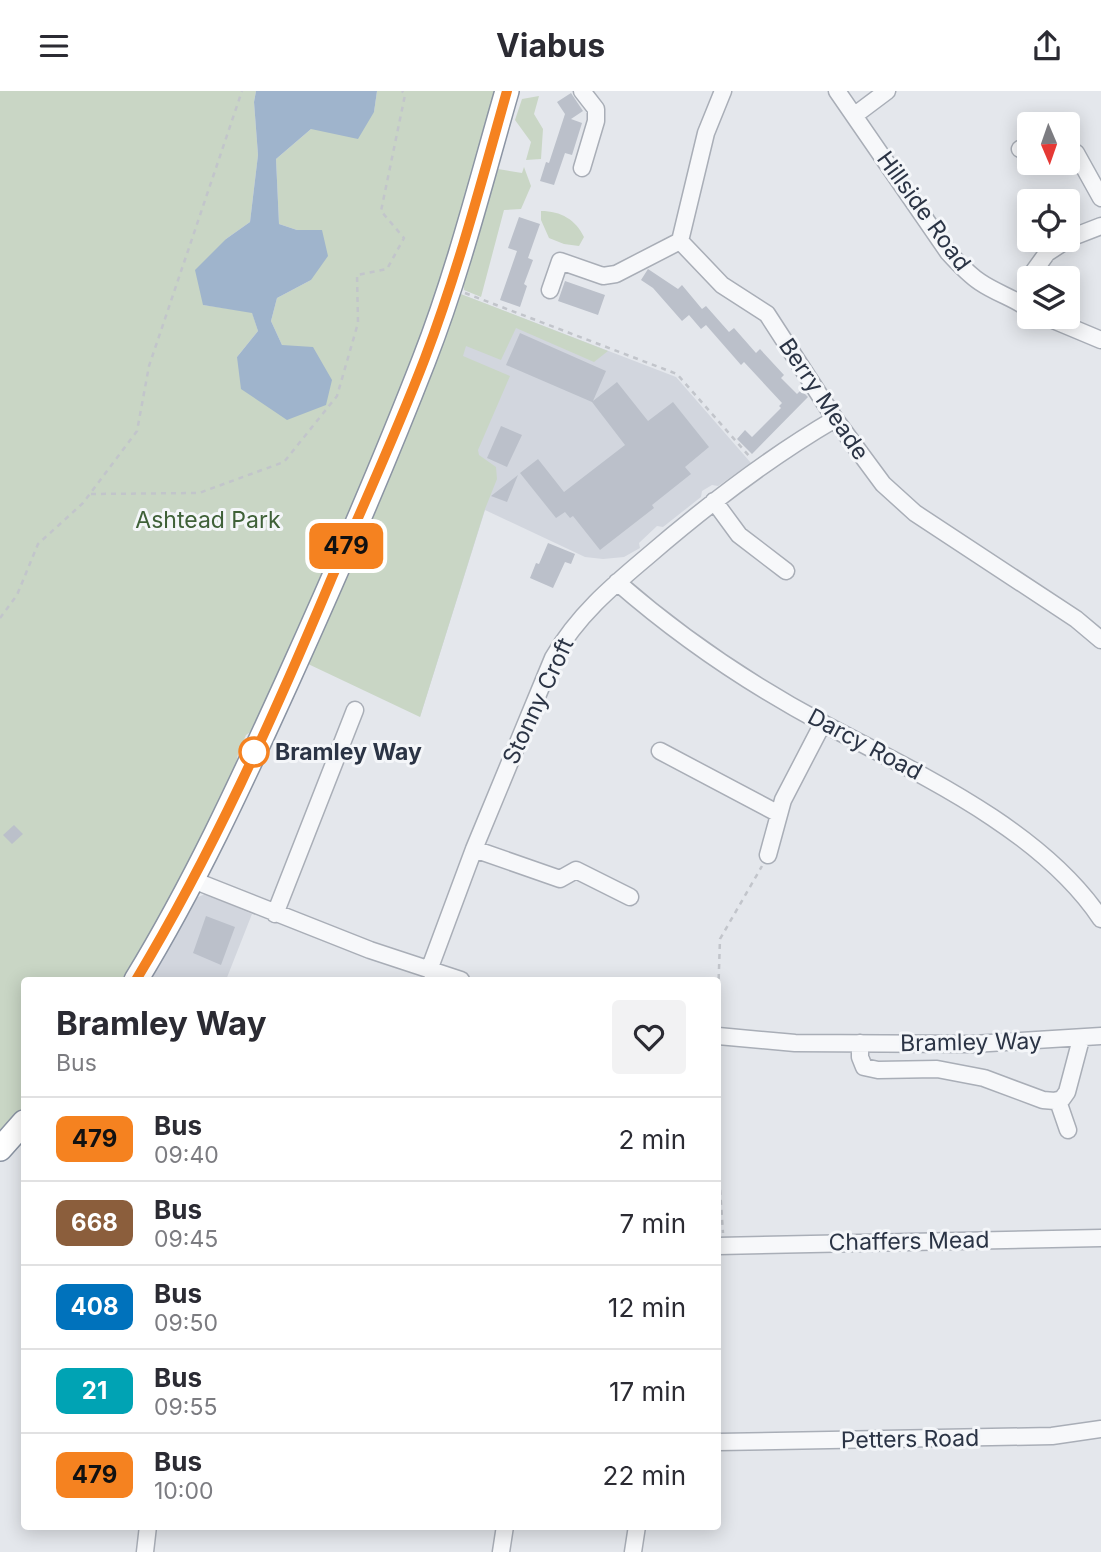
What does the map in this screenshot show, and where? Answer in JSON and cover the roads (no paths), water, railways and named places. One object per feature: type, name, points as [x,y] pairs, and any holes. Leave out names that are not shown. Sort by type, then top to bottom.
[{"type":"highway","points":[[138,977],[193,880],[305,641],[425,358],[507,91]]},
{"type":"highway","points":[[0,1149],[21,1125]]},
{"type":"street","points":[[582,91],[596,109],[596,121],[582,168]]},
{"type":"street","points":[[550,290],[560,261],[603,276],[616,274],[680,241],[706,133],[723,91]]},
{"type":"street","name":"Hillside Road","points":[[838,91],[948,252],[982,284],[1015,299]]},
{"type":"street","points":[[855,115],[887,91]]},
{"type":"street","points":[[1080,160],[1101,198]]},
{"type":"street","points":[[1038,266],[1047,253],[1069,239],[1101,226]]},
{"type":"street","name":"Berry Meade","points":[[680,241],[722,285],[767,314],[835,419],[883,484],[915,513],[1076,619],[1101,640]]},
{"type":"street","points":[[1075,329],[1101,340]]},
{"type":"street","name":"Stonny Croft","points":[[429,970],[474,849],[553,658],[578,620],[617,582],[714,501],[804,437],[835,419]]},
{"type":"street","points":[[714,501],[738,535],[786,571]]},
{"type":"street","name":"Darcy Road","points":[[617,582],[697,645],[747,678],[822,723],[954,792],[1023,840],[1048,859],[1074,885],[1101,919]]},
{"type":"street","points":[[275,914],[355,710]]},
{"type":"street","points":[[768,855],[783,800],[822,723]]},
{"type":"street","points":[[660,751],[779,814]]},
{"type":"street","points":[[474,849],[560,879],[576,870],[630,897]]},
{"type":"street","points":[[193,880],[275,914],[451,977]]},
{"type":"street","name":"Bramley Way","points":[[721,1036],[795,1043],[973,1044],[1101,1036]]},
{"type":"street","name":"Bramley Way","points":[[860,1043],[860,1057],[864,1067],[878,1070],[937,1069],[984,1078],[1043,1100],[1058,1101],[1067,1092],[1081,1039]]},
{"type":"street","points":[[1058,1101],[1068,1130]]},
{"type":"street","name":"Chaffers Mead","points":[[721,1245],[1101,1238]]},
{"type":"street","name":"Petters Road","points":[[721,1442],[1052,1436],[1101,1429]]},
{"type":"street","points":[[145,1552],[148,1530]]},
{"type":"street","points":[[501,1552],[504,1530]]},
{"type":"street","points":[[633,1552],[636,1530]]},
{"type":"water","points":[[256,91],[377,91],[374,112],[358,139],[311,129],[276,159],[279,224],[297,230],[322,230],[328,256],[311,280],[277,298],[271,321],[282,345],[313,347],[332,380],[326,405],[287,420],[241,389],[237,357],[258,331],[252,313],[203,305],[195,270],[226,239],[250,222],[258,155],[254,102]]},
{"type":"place","name":"Bramley Way","points":[[254,752]]},
{"type":"park label","name":"Ashtead Park","points":[[208,520]]}]
